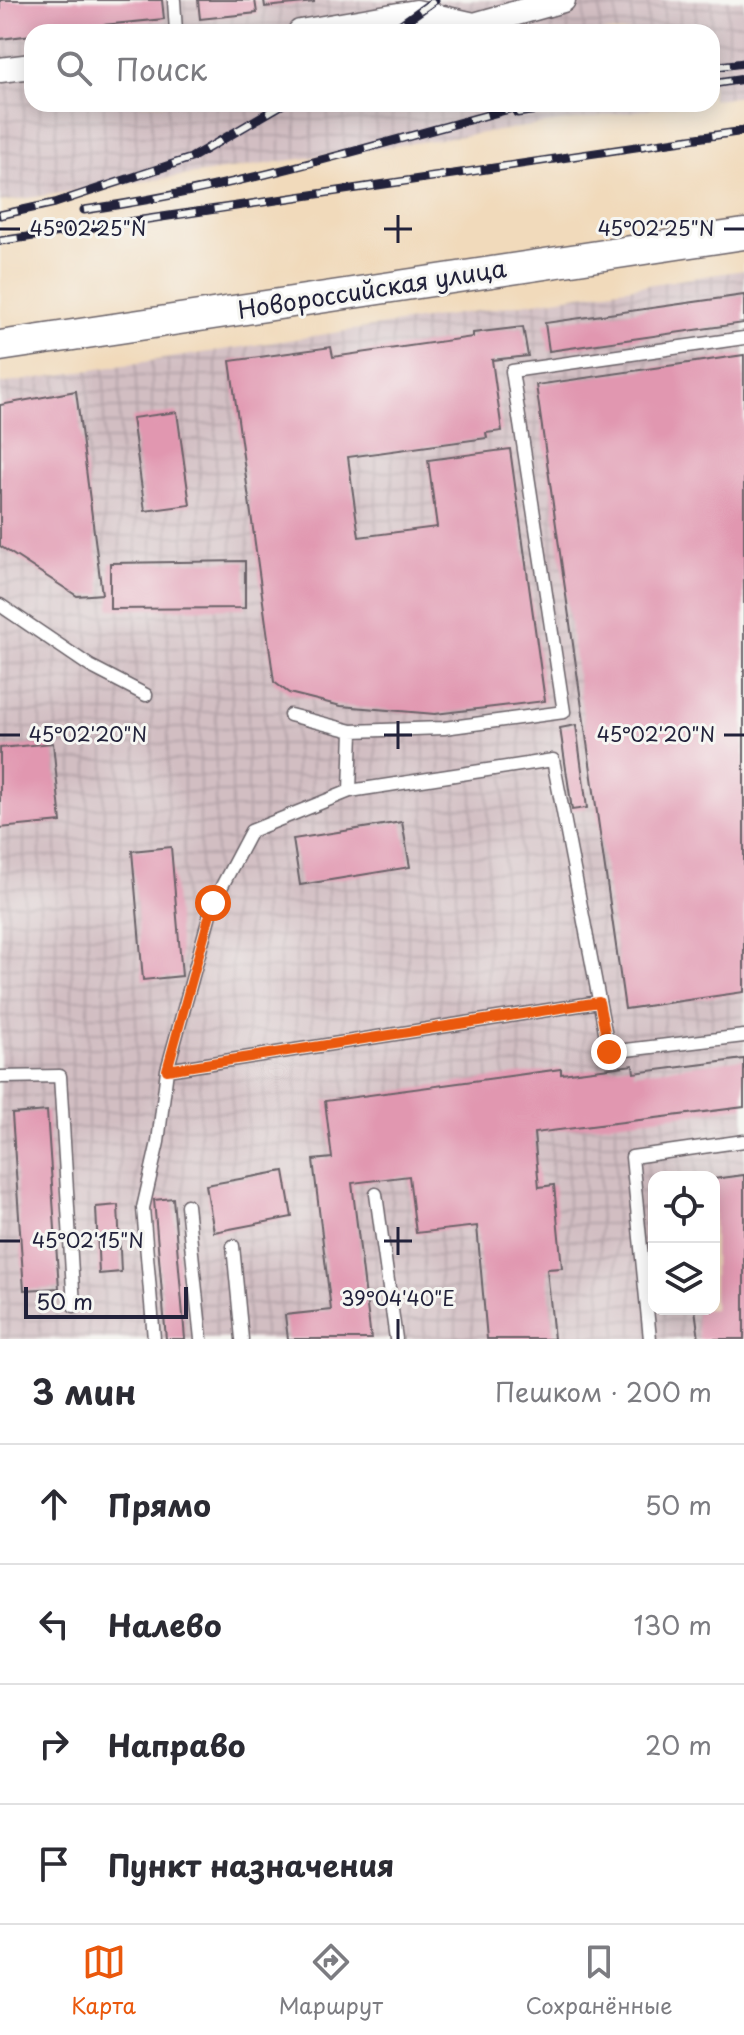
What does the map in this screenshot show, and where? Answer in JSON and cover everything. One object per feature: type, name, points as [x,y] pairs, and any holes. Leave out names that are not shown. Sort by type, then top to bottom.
[{"type":"street","points":[[478,24],[563,0]]},
{"type":"street","points":[[335,24],[413,6],[471,24]]},
{"type":"street","points":[[0,70],[24,67]]},
{"type":"street","name":"Новороссийская улица","points":[[0,346],[744,234]]},
{"type":"lane","points":[[174,0],[176,24]]},
{"type":"lane","points":[[290,715],[352,731],[444,728],[564,712],[512,371],[744,338]]},
{"type":"lane","points":[[0,605],[90,666],[146,695]]},
{"type":"lane","points":[[350,791],[352,731]]},
{"type":"lane","points":[[154,1339],[143,1208],[158,1142],[167,1070],[213,903],[251,831],[350,791],[553,760],[609,1052],[744,1036]]},
{"type":"lane","points":[[167,1070],[599,1002]]},
{"type":"lane","points":[[0,1077],[60,1076],[74,1306]]},
{"type":"lane","points":[[650,1339],[632,1157],[744,1141]]},
{"type":"lane","points":[[376,1194],[396,1339]]},
{"type":"lane","points":[[187,1205],[201,1339]]},
{"type":"lane","points":[[233,1246],[242,1339]]},
{"type":"shaded area","points":[[0,0],[744,0],[744,96],[720,99],[720,24],[24,24],[24,112],[630,112],[0,202]]},
{"type":"shaded area","points":[[744,270],[744,1339],[0,1339],[0,384]]},
{"type":"building","points":[[0,0],[162,0],[164,19],[113,24],[24,24],[24,36],[0,39]]},
{"type":"building","points":[[198,0],[255,0],[257,13],[200,19]]},
{"type":"building","points":[[264,0],[314,0],[314,2],[265,7]]},
{"type":"building","points":[[744,295],[744,323],[549,351],[545,323]]},
{"type":"building","points":[[523,327],[528,356],[492,360],[502,431],[486,433],[487,438],[348,457],[359,537],[437,527],[428,460],[510,449],[545,701],[435,714],[341,706],[289,693],[274,682],[230,361],[331,347],[333,357]]},
{"type":"building","points":[[744,355],[744,992],[625,1009],[536,385]]},
{"type":"building","points":[[76,391],[102,594],[77,596],[0,546],[0,405]]},
{"type":"building","points":[[177,412],[190,505],[145,511],[132,418]]},
{"type":"building","points":[[245,561],[245,608],[110,609],[110,563]]},
{"type":"building","points":[[576,725],[587,808],[572,810],[560,728]]},
{"type":"building","points":[[53,743],[61,822],[0,828],[0,748]]},
{"type":"building","points":[[402,822],[410,867],[300,885],[293,839]]},
{"type":"building","points":[[171,847],[182,976],[143,980],[132,851]]},
{"type":"building","points":[[744,1059],[744,1107],[534,1133],[539,1187],[554,1185],[562,1268],[547,1269],[554,1339],[487,1339],[477,1226],[416,1233],[409,1176],[352,1183],[371,1339],[288,1339],[285,1315],[331,1310],[313,1160],[332,1158],[325,1101],[561,1069],[561,1074],[633,1065],[634,1073]]},
{"type":"building","points":[[47,1111],[59,1288],[24,1290],[12,1114]]},
{"type":"building","points":[[284,1171],[292,1217],[214,1232],[206,1185]]},
{"type":"building","points":[[744,1175],[744,1339],[699,1339],[696,1315],[720,1315],[720,1178]]},
{"type":"building","points":[[173,1198],[185,1339],[166,1339],[154,1200]]},
{"type":"building","points":[[118,1205],[121,1272],[99,1274],[96,1207]]},
{"type":"railway","points":[[401,24],[435,0]]},
{"type":"railway","points":[[720,66],[744,63]]},
{"type":"railway","points":[[720,83],[744,79]]},
{"type":"railway","points":[[0,215],[55,203],[191,158],[269,112]]},
{"type":"railway","points":[[84,210],[252,178],[499,112]]},
{"type":"railway","points":[[517,113],[524,112]]},
{"type":"railway","points":[[0,241],[744,131]]},
{"type":"route","points":[[213,903],[167,1070],[599,1002],[609,1052]]}]
